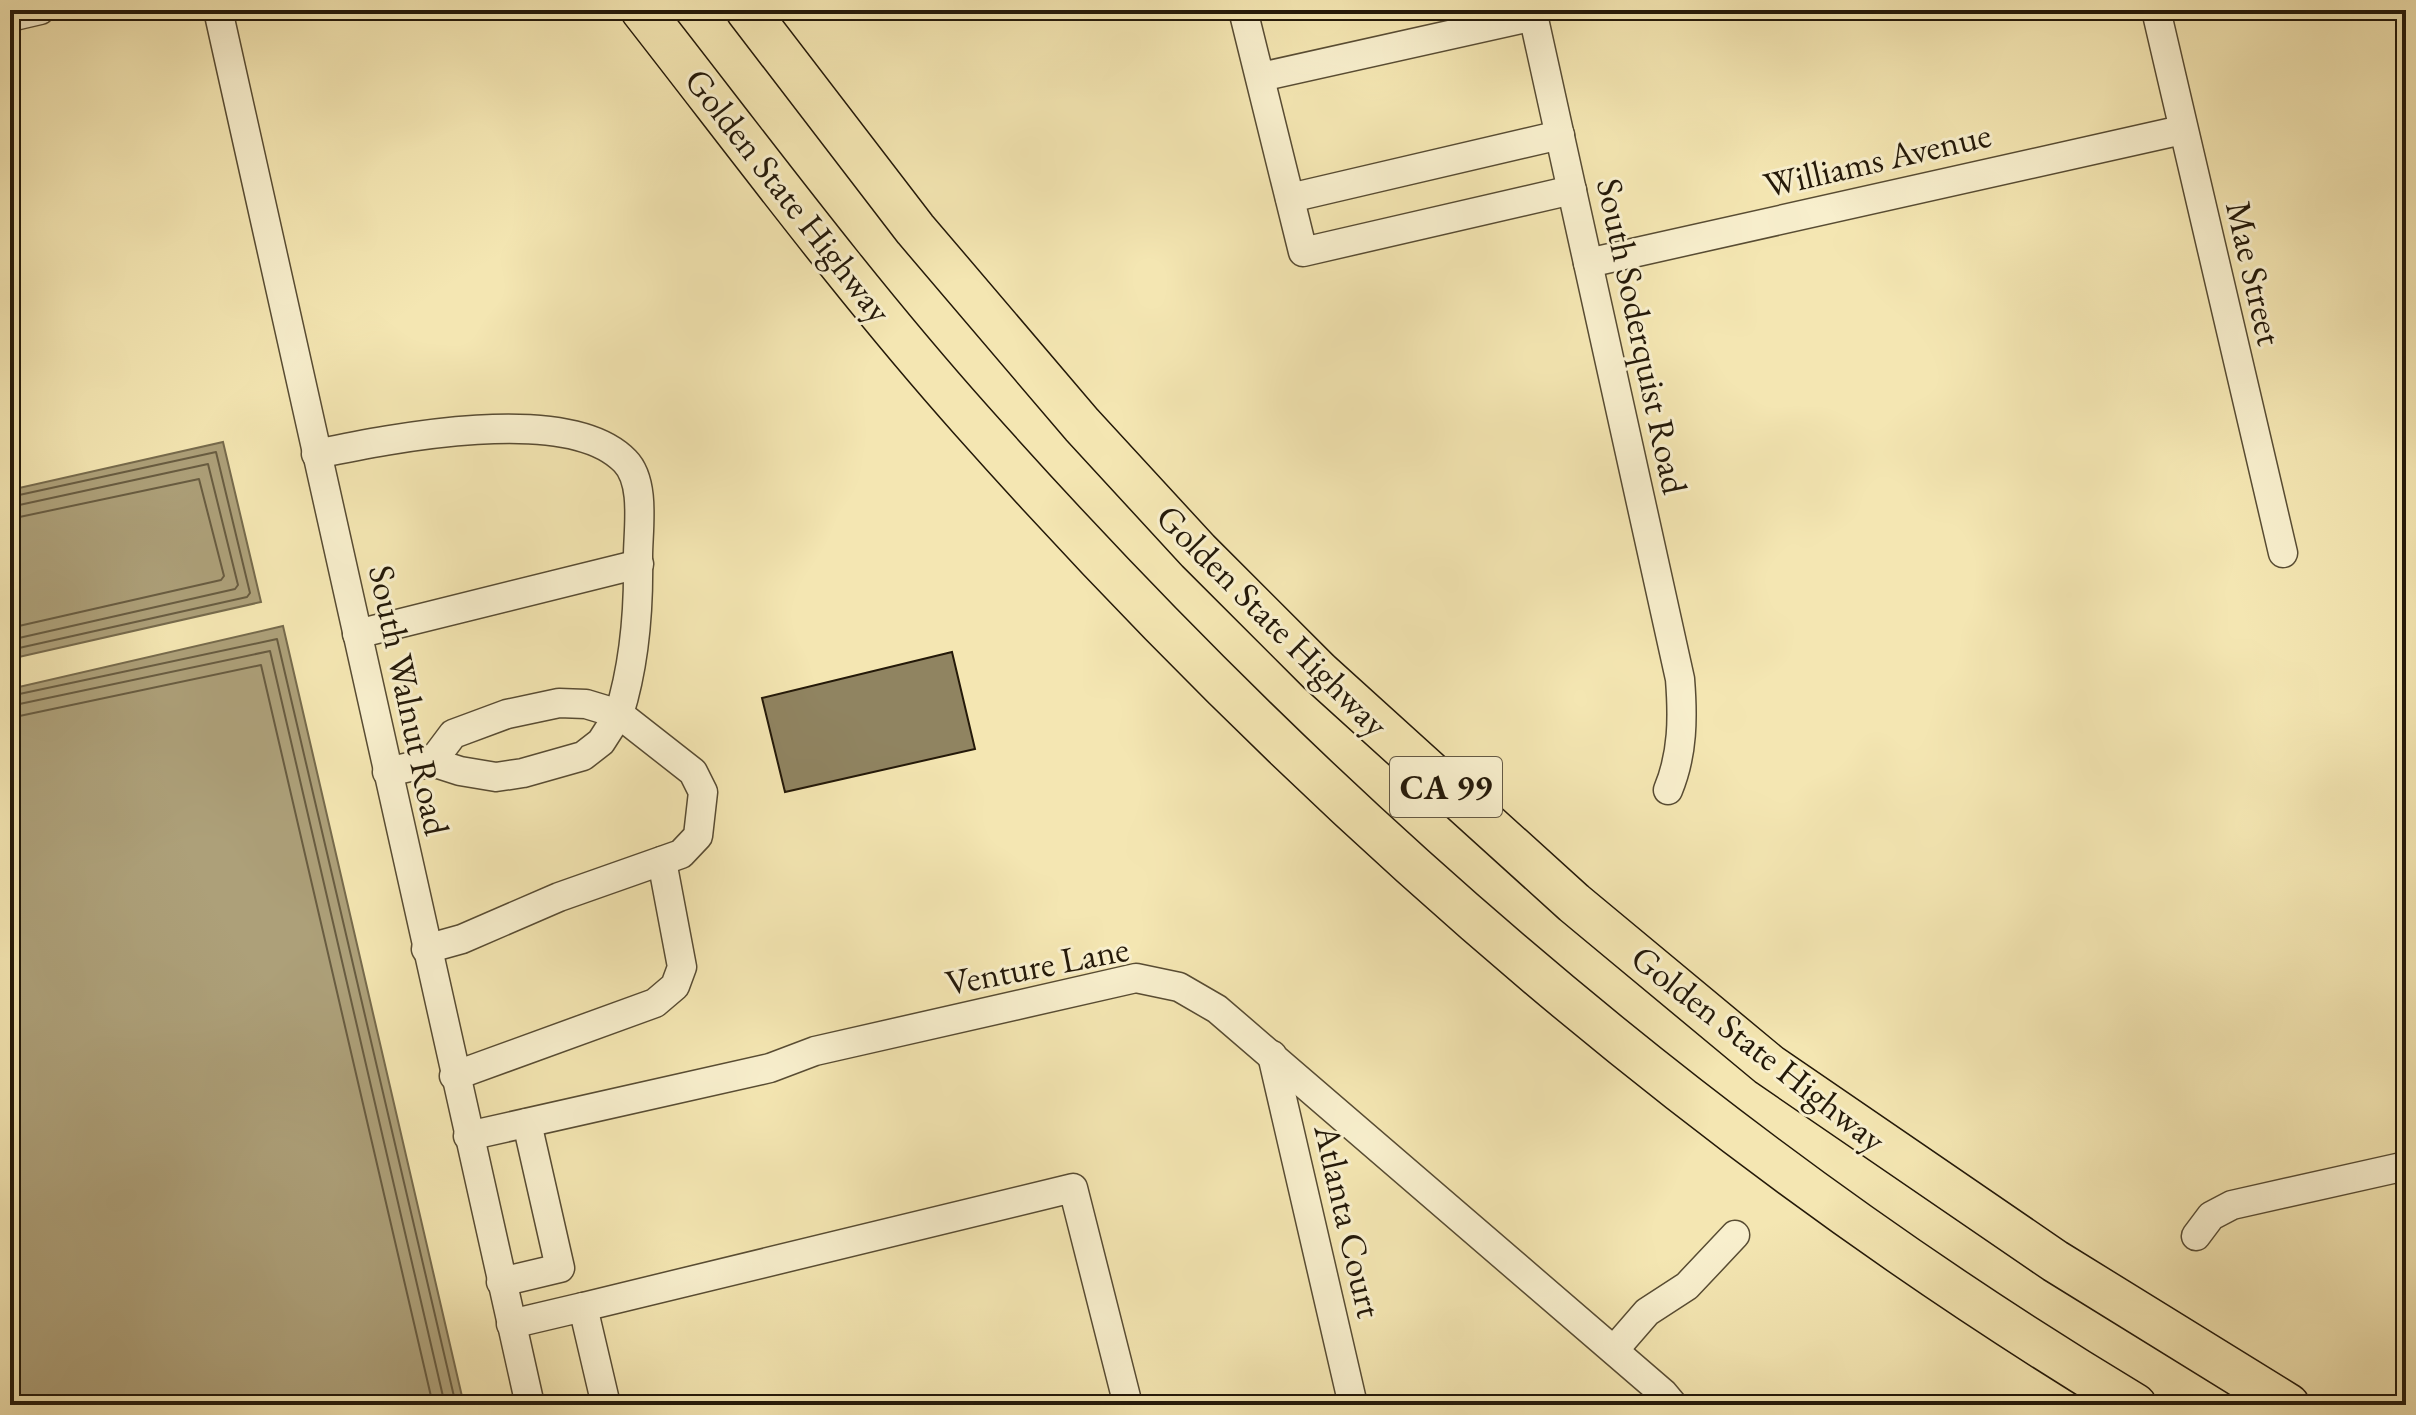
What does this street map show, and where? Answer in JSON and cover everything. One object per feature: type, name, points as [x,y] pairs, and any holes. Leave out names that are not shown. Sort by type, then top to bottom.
[{"type":"highway","name":"Golden State Highway","points":[[642,10],[845,269],[967,416],[1206,673],[1333,795],[1519,960],[1736,1134],[1950,1287],[2135,1405]]},
{"type":"highway","name":"Golden State Highway","points":[[747,10],[915,229],[1082,425],[1198,551],[1319,672],[1515,850],[1769,1065],[2055,1261],[2288,1405]]},
{"type":"street","points":[[10,17],[40,10]]},
{"type":"street","name":"South Walnut Road","points":[[218,10],[530,1405]]},
{"type":"street","points":[[1243,10],[1303,252],[1572,190]]},
{"type":"street","name":"Mae Street","points":[[2156,10],[2283,553]]},
{"type":"street","points":[[1261,77],[1533,13]]},
{"type":"street","name":"South Soderquist Road","points":[[1533,13],[1680,679],[1683,715],[1677,768],[1668,790]]},
{"type":"street","name":"Williams Avenue","points":[[1588,263],[2182,130]]},
{"type":"street","points":[[1290,198],[1560,135]]},
{"type":"street","points":[[316,454],[439,432],[566,432],[602,446],[627,462],[637,487],[639,598],[627,688],[619,714],[601,742],[583,756],[523,773],[496,777],[432,762],[387,772]]},
{"type":"street","points":[[357,634],[639,564]]},
{"type":"street","points":[[426,949],[462,939],[559,897],[681,854],[698,836],[703,792],[693,772],[619,714],[586,704],[559,703],[507,714],[453,734],[432,762]]},
{"type":"street","points":[[454,1076],[655,1003],[675,986],[682,967],[662,861]]},
{"type":"street","name":"Venture Lane","points":[[468,1136],[770,1068],[815,1051],[1136,978],[1179,987],[1217,1009],[1272,1055],[1614,1350],[1673,1405]]},
{"type":"street","name":"Atlanta Court","points":[[1272,1055],[1353,1405]]},
{"type":"street","points":[[501,1282],[560,1268],[527,1123]]},
{"type":"street","points":[[2196,1236],[2205,1221],[2232,1205],[2406,1166]]},
{"type":"street","points":[[511,1324],[1073,1188],[1128,1405]]},
{"type":"street","points":[[1614,1350],[1647,1312],[1687,1286],[1735,1235]]},
{"type":"street","points":[[583,1307],[606,1405]]},
{"type":"water","points":[[223,442],[261,602],[10,659],[10,490]]},
{"type":"water","points":[[283,626],[464,1405],[10,1405],[10,689]]},
{"type":"building","points":[[952,652],[975,749],[785,792],[762,698]]}]
